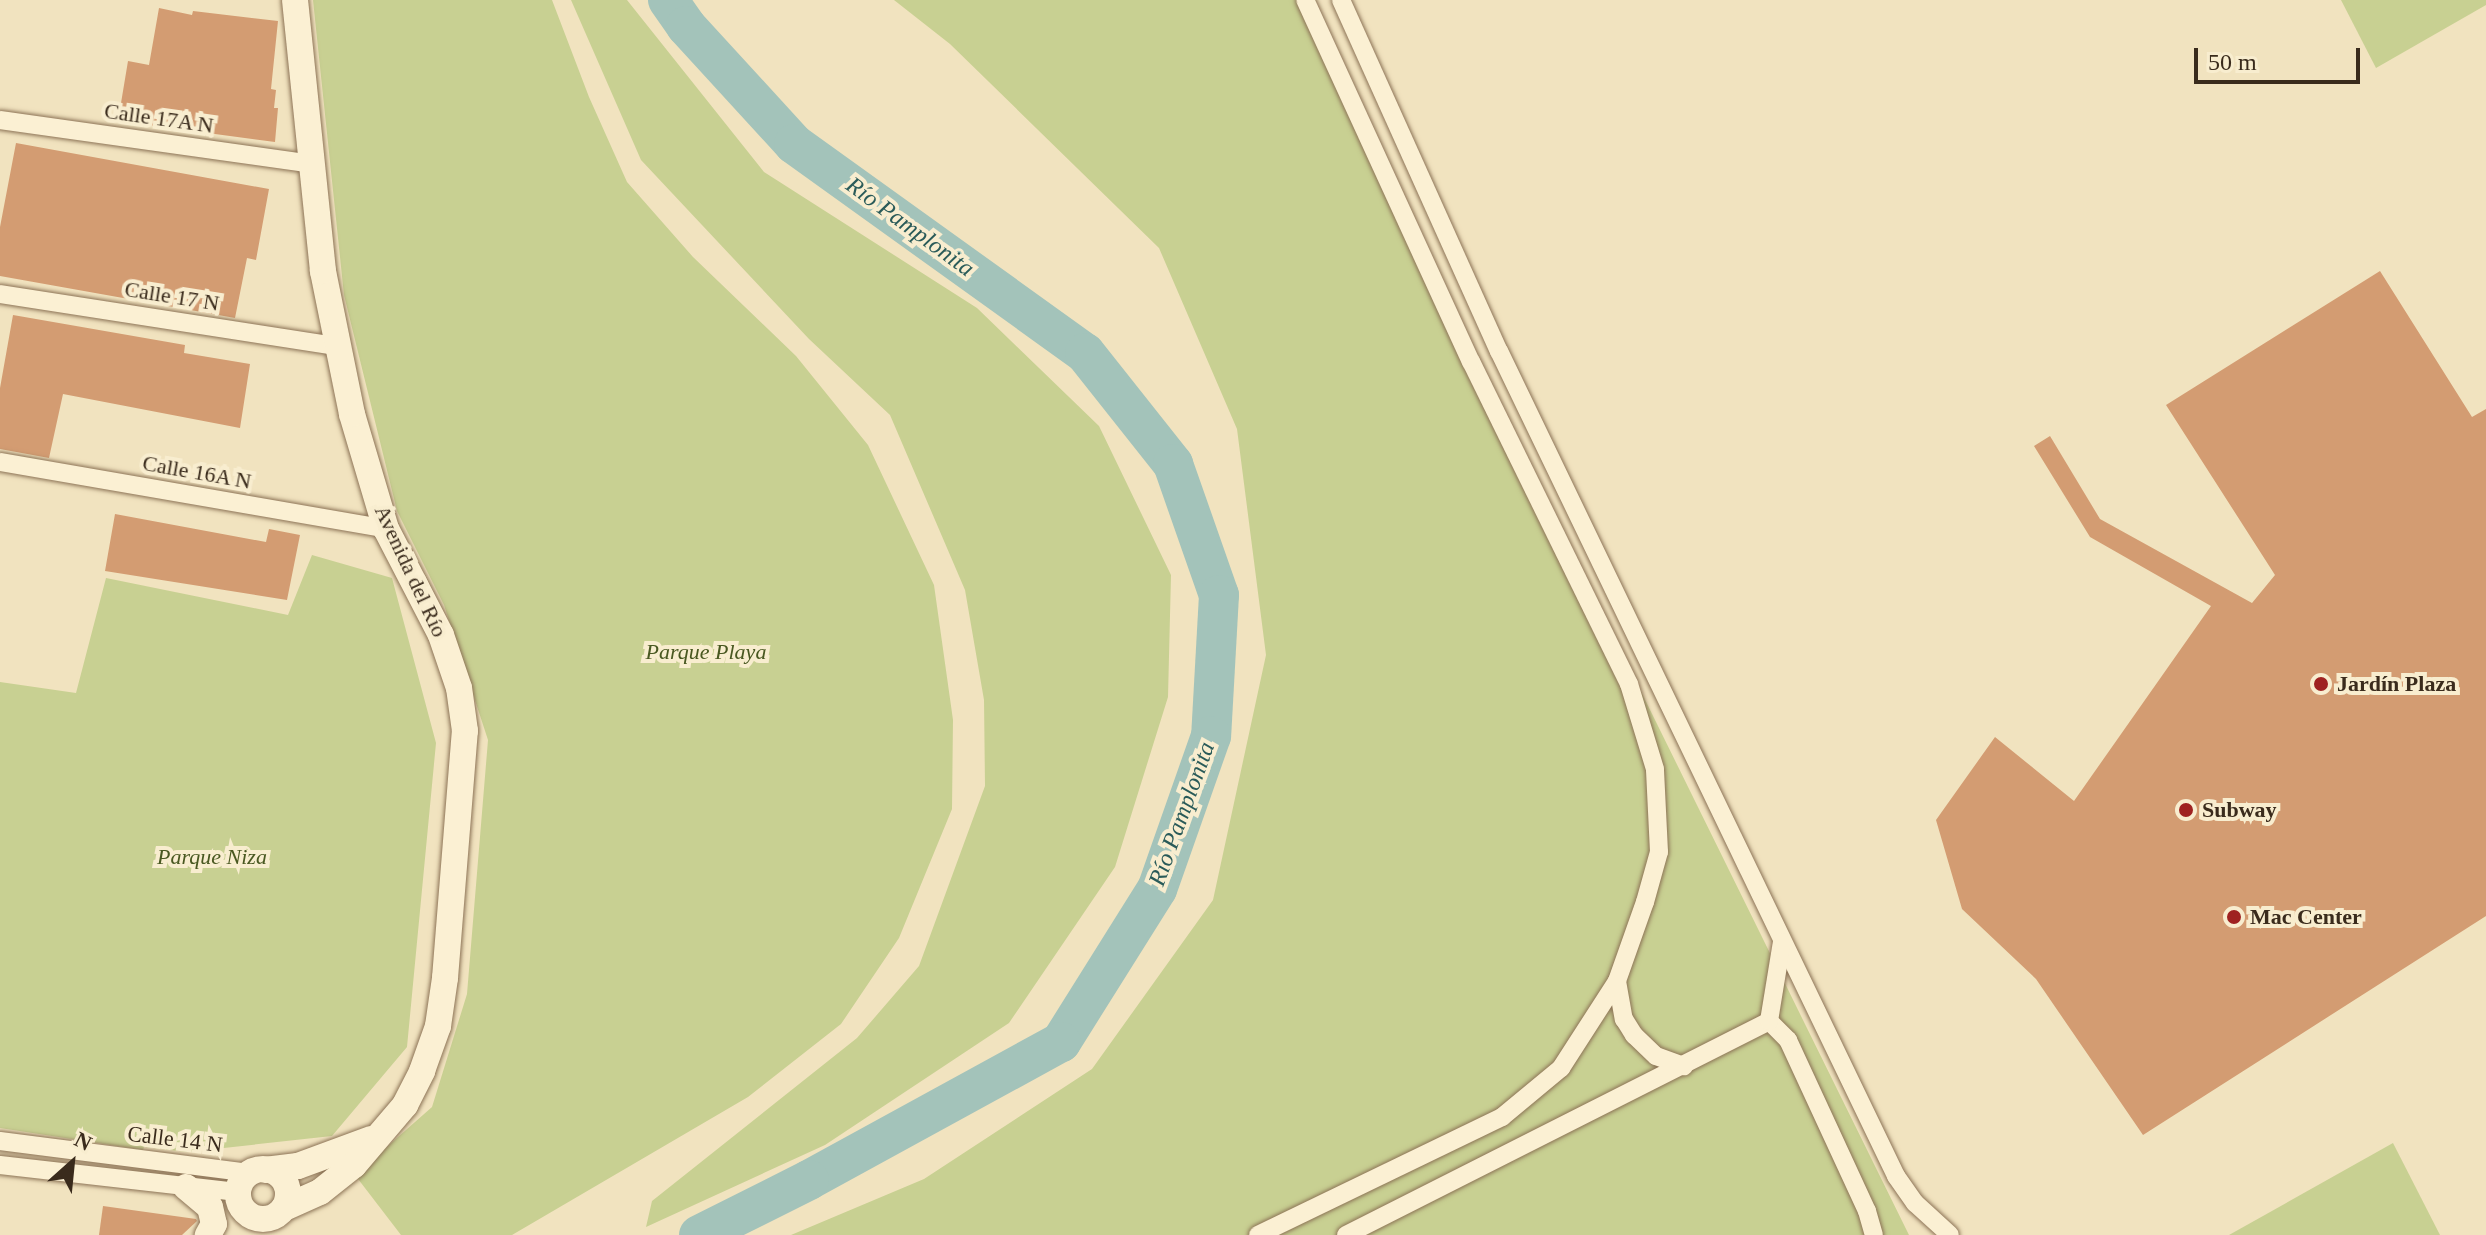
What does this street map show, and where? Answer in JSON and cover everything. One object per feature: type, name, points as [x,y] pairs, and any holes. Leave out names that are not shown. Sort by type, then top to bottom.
[{"type":"main road","name":"Avenida del Río","points":[[242,1235],[274,1214],[320,1192],[336,1179],[384,1131],[413,1090],[438,1026],[465,731],[459,688],[441,635],[386,529],[352,414],[323,271],[295,0]]},
{"type":"main road","points":[[214,1235],[251,1178],[337,1154],[384,1131]]},
{"type":"main road","points":[[278,1174],[283,1181],[287,1196],[274,1214],[244,1209],[251,1178],[278,1174]]},
{"type":"main road","points":[[186,1187],[210,1207],[214,1224],[208,1235]]},
{"type":"street","points":[[1258,1235],[1502,1117],[1561,1068],[1617,981],[1659,852],[1655,769],[1629,684],[1471,362],[1305,0]]},
{"type":"street","points":[[1341,0],[1499,351],[1896,1176],[1915,1203],[1950,1235]]},
{"type":"street","name":"Calle 17A N","points":[[0,120],[312,164]]},
{"type":"street","points":[[1443,300],[1462,301],[1474,290]]},
{"type":"street","name":"Calle 17 N","points":[[0,294],[337,346]]},
{"type":"street","points":[[1471,362],[1471,354],[1484,344],[1499,351]]},
{"type":"street","name":"Calle 16A N","points":[[0,462],[386,529]]},
{"type":"street","points":[[1769,1021],[1782,942]]},
{"type":"street","points":[[1617,981],[1621,1010],[1634,1035],[1656,1056],[1684,1066]]},
{"type":"street","points":[[1346,1235],[1769,1021]]},
{"type":"street","points":[[1769,1021],[1788,1040],[1867,1211],[1874,1235]]},
{"type":"street","name":"Calle 14 N","points":[[0,1141],[251,1178]]},
{"type":"street","name":"Calle 14 N","points":[[0,1165],[186,1187],[251,1178]]},
{"type":"green space","name":"Parque Playa","points":[[313,0],[552,0],[589,97],[627,182],[693,257],[796,356],[868,445],[934,585],[953,720],[952,809],[899,938],[841,1024],[748,1097],[512,1235],[401,1235],[355,1175],[432,1107],[467,994],[488,740],[444,605],[397,511],[344,295]]},
{"type":"green space","points":[[571,0],[627,0],[764,172],[977,308],[1099,426],[1171,575],[1168,697],[1115,867],[1009,1023],[825,1145],[646,1227],[652,1201],[857,1038],[919,966],[985,786],[984,700],[965,590],[890,415],[809,339],[641,160]]},
{"type":"green space","points":[[894,0],[1300,0],[1909,1235],[791,1235],[924,1179],[1092,1069],[1213,900],[1266,655],[1237,429],[1159,248],[950,44]]},
{"type":"green space","points":[[2341,0],[2486,0],[2486,5],[2376,68]]},
{"type":"green space","name":"Parque Niza","points":[[312,555],[392,578],[436,743],[407,1047],[332,1136],[187,1152],[144,1147],[143,1150],[0,1128],[0,682],[76,693],[106,578],[288,615]]},
{"type":"green space","points":[[2393,1143],[2440,1235],[2229,1235]]},
{"type":"building","points":[[159,8],[192,15],[193,11],[278,21],[271,89],[276,90],[274,108],[278,108],[275,142],[118,121],[128,61],[149,65]]},
{"type":"building","points":[[16,143],[269,189],[256,260],[247,258],[235,318],[0,276],[0,227]]},
{"type":"building","name":"Jardín Plaza","points":[[2380,271],[2472,417],[2486,409],[2486,916],[2143,1135],[2036,979],[1962,909],[1936,820],[1995,737],[2074,801],[2211,606],[2090,537],[2034,446],[2050,436],[2100,519],[2252,603],[2275,575],[2166,405]]},
{"type":"building","points":[[13,315],[185,345],[184,353],[250,364],[240,428],[63,394],[49,458],[0,449],[0,388]]},
{"type":"building","points":[[115,514],[266,542],[269,529],[300,535],[287,600],[105,571]]},
{"type":"building","points":[[103,1206],[197,1221],[182,1235],[99,1235]]},
{"type":"waterway","name":"Río Pamplonita","points":[[668,0],[686,26],[794,144],[1085,353],[1173,464],[1219,595],[1211,736],[1157,889],[1061,1042],[809,1180],[699,1235]]},
{"type":"place","name":"Jardín Plaza","points":[[2321,684]]},
{"type":"place","name":"Subway","points":[[2186,810]]},
{"type":"place","name":"Mac Center","points":[[2234,917]]}]
